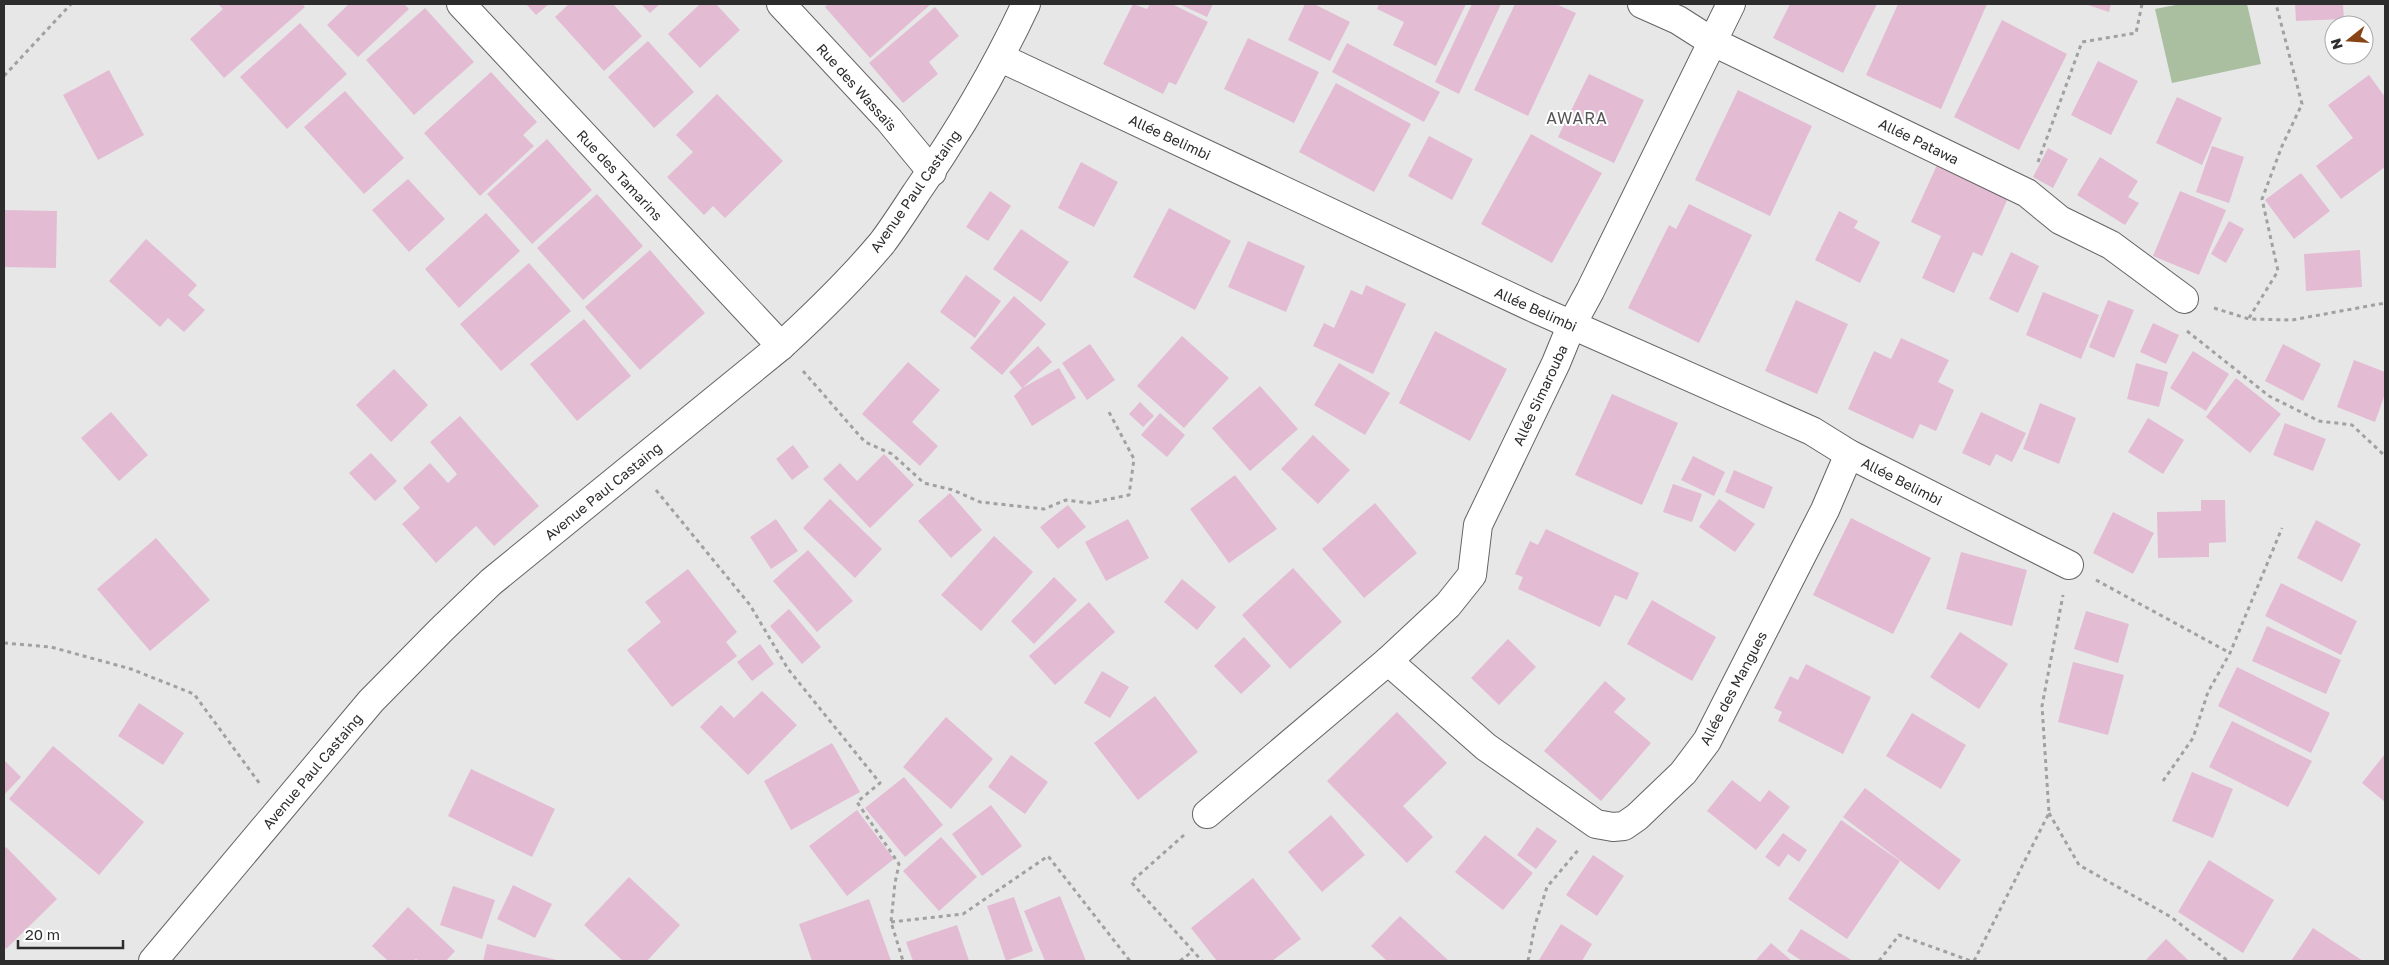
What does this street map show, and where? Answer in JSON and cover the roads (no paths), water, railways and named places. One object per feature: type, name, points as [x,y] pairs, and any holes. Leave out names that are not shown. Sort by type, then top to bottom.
[{"type":"street","name":"Rue des Tamarins","points":[[461,4],[781,346]]},
{"type":"street","name":"Rue des Wassaïs","points":[[781,4],[889,120],[932,172]]},
{"type":"street","name":"Avenue Paul Castaing","points":[[153,961],[371,701],[442,629],[491,582],[781,346],[822,308],[883,242],[932,172],[1001,58],[1026,4]]},
{"type":"street","name":"Allée Patawa","points":[[1642,4],[1678,20],[1711,41],[2027,193],[2060,220],[2110,245],[2184,299]]},
{"type":"street","name":"Allée Simarouba","points":[[1207,814],[1388,662],[1448,605],[1472,575],[1478,525],[1556,363],[1572,324],[1590,291],[1730,4]]},
{"type":"street","name":"Allée Belimbi","points":[[1001,58],[1572,324],[1812,431],[1849,454],[2069,566]]},
{"type":"street","name":"Allée des Mangues","points":[[1388,662],[1486,747],[1596,824],[1613,827],[1624,826],[1637,817],[1683,773],[1706,741],[1825,510],[1849,454]]},
{"type":"district","name":"AWARA","points":[[1577,118]]}]
